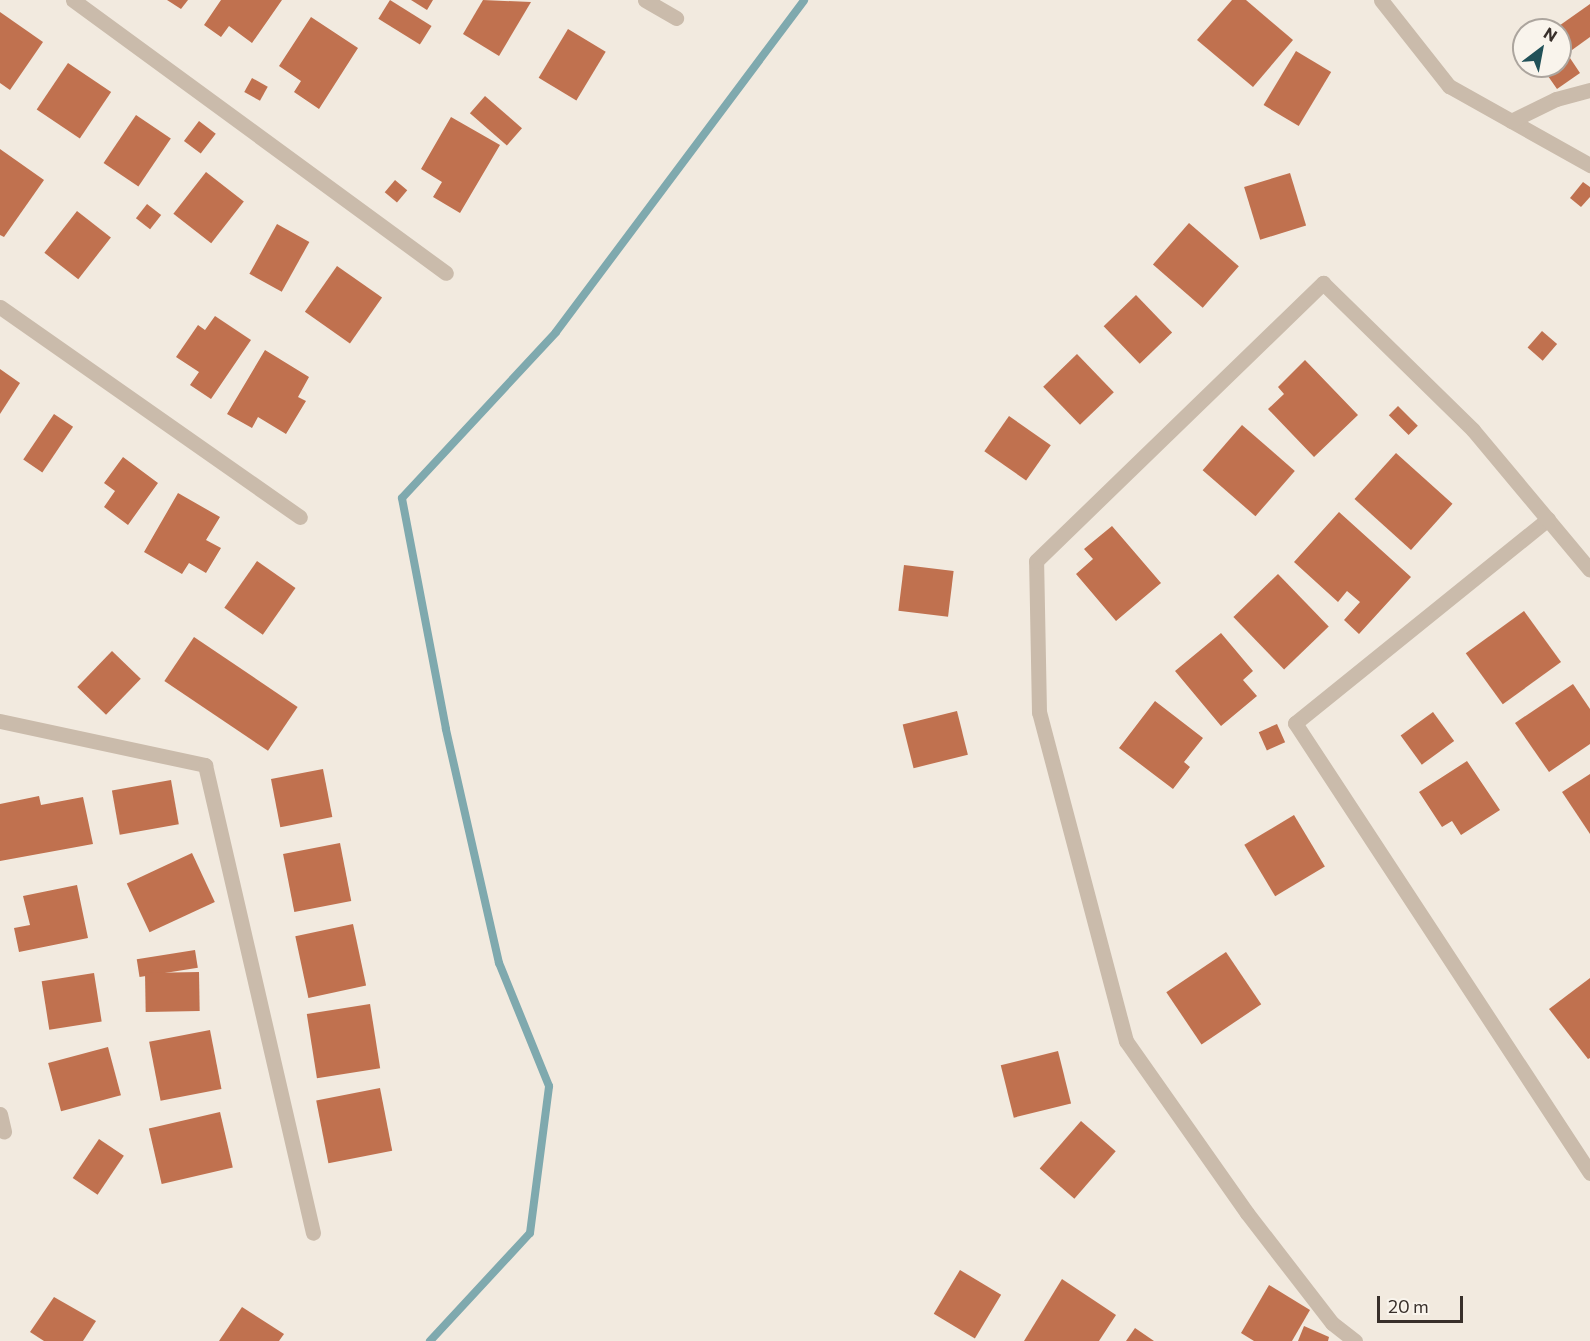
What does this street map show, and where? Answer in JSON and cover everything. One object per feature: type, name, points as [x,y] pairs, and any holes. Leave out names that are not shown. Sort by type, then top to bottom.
[{"type":"street","points":[[73,0],[446,273]]},
{"type":"street","points":[[645,0],[676,18]]},
{"type":"street","points":[[1381,0],[1449,86],[1590,165]]},
{"type":"street","points":[[1511,121],[1556,99],[1590,90]]},
{"type":"street","points":[[1355,1341],[1332,1323],[1247,1213],[1126,1041],[1040,712],[1036,561],[1323,283],[1473,430],[1590,570]]},
{"type":"street","points":[[0,307],[300,517]]},
{"type":"street","points":[[1548,519],[1295,723],[1590,1173]]},
{"type":"street","points":[[0,721],[205,765],[313,1233]]},
{"type":"street","points":[[0,1114],[4,1132]]},
{"type":"building","points":[[167,0],[188,0],[181,9]]},
{"type":"building","points":[[221,0],[282,0],[252,43],[229,26],[221,37],[204,25]]},
{"type":"building","points":[[390,0],[432,26],[420,45],[378,19]]},
{"type":"building","points":[[411,0],[433,0],[427,10]]},
{"type":"building","points":[[483,0],[531,2],[499,56],[463,34]]},
{"type":"building","points":[[1232,0],[1246,0],[1293,40],[1253,87],[1197,40]]},
{"type":"building","points":[[1590,4],[1590,37],[1572,50],[1572,18],[1570,18]]},
{"type":"building","points":[[0,12],[43,42],[10,90],[0,83]]},
{"type":"building","points":[[311,17],[358,48],[319,109],[294,92],[301,81],[279,66]]},
{"type":"building","points":[[568,29],[606,52],[576,101],[539,78]]},
{"type":"building","points":[[1296,51],[1331,72],[1299,126],[1264,105]]},
{"type":"building","points":[[1572,61],[1580,73],[1557,89],[1549,78],[1572,78]]},
{"type":"building","points":[[68,63],[111,92],[80,139],[37,109]]},
{"type":"building","points":[[252,78],[268,87],[260,101],[244,92]]},
{"type":"building","points":[[485,96],[522,128],[507,146],[470,113]]},
{"type":"building","points":[[136,115],[171,138],[138,187],[104,163]]},
{"type":"building","points":[[451,117],[500,145],[460,213],[433,197],[442,182],[421,169]]},
{"type":"building","points":[[199,121],[216,134],[201,154],[184,141]]},
{"type":"building","points":[[0,149],[44,180],[4,237],[0,235]]},
{"type":"building","points":[[206,172],[244,202],[211,243],[173,214]]},
{"type":"building","points":[[1290,173],[1306,226],[1260,240],[1244,187]]},
{"type":"building","points":[[395,180],[407,190],[397,203],[385,192]]},
{"type":"building","points":[[1583,182],[1590,187],[1590,197],[1581,207],[1570,198]]},
{"type":"building","points":[[147,204],[161,215],[150,229],[136,218]]},
{"type":"building","points":[[77,211],[111,237],[78,279],[44,253]]},
{"type":"building","points":[[1189,223],[1239,266],[1203,308],[1153,265]]},
{"type":"building","points":[[277,224],[309,242],[282,292],[249,274]]},
{"type":"building","points":[[337,266],[382,298],[350,343],[305,312]]},
{"type":"building","points":[[1136,295],[1172,332],[1140,364],[1104,326]]},
{"type":"building","points":[[215,316],[251,340],[211,399],[190,385],[199,372],[176,357],[198,325],[205,330]]},
{"type":"building","points":[[1542,331],[1557,344],[1543,361],[1528,348]]},
{"type":"building","points":[[265,350],[309,377],[298,397],[306,401],[286,434],[258,417],[252,428],[227,414]]},
{"type":"building","points":[[1077,354],[1114,392],[1080,425],[1043,387]]},
{"type":"building","points":[[1305,360],[1358,415],[1314,457],[1268,409],[1284,394],[1278,387]]},
{"type":"building","points":[[0,369],[20,383],[0,414]]},
{"type":"building","points":[[1398,406],[1418,426],[1409,435],[1389,415]]},
{"type":"building","points":[[54,414],[73,427],[42,472],[23,460]]},
{"type":"building","points":[[1009,416],[1051,445],[1026,480],[984,451]]},
{"type":"building","points":[[1242,425],[1295,471],[1255,516],[1203,470]]},
{"type":"building","points":[[1396,453],[1452,504],[1411,550],[1355,499]]},
{"type":"building","points":[[123,457],[158,483],[128,525],[104,507],[115,491],[104,483]]},
{"type":"building","points":[[178,493],[220,517],[206,540],[221,548],[206,573],[189,563],[182,574],[144,552]]},
{"type":"building","points":[[1339,512],[1411,577],[1359,634],[1344,620],[1360,602],[1347,591],[1338,602],[1294,562]]},
{"type":"building","points":[[1112,526],[1161,583],[1116,621],[1076,574],[1093,559],[1084,549]]},
{"type":"building","points":[[257,561],[296,588],[263,635],[224,608]]},
{"type":"building","points":[[904,565],[954,571],[948,617],[898,611]]},
{"type":"building","points":[[1278,574],[1329,627],[1284,670],[1233,617]]},
{"type":"building","points":[[1524,611],[1561,662],[1503,704],[1466,653]]},
{"type":"building","points":[[1221,633],[1253,671],[1243,680],[1257,696],[1221,726],[1175,671]]},
{"type":"building","points":[[194,637],[298,707],[268,751],[164,681]]},
{"type":"building","points":[[112,651],[141,679],[106,715],[77,687]]},
{"type":"building","points":[[1573,684],[1590,709],[1590,744],[1549,772],[1515,723]]},
{"type":"building","points":[[1155,701],[1203,738],[1184,762],[1190,767],[1173,789],[1119,748]]},
{"type":"building","points":[[957,711],[968,755],[914,768],[903,725]]},
{"type":"building","points":[[1433,712],[1454,741],[1422,765],[1401,736]]},
{"type":"building","points":[[1277,724],[1285,742],[1267,750],[1259,732]]},
{"type":"building","points":[[1467,761],[1500,810],[1461,835],[1452,821],[1442,827],[1419,792]]},
{"type":"building","points":[[323,769],[332,817],[280,827],[271,779]]},
{"type":"building","points":[[1590,774],[1590,834],[1562,792]]},
{"type":"building","points":[[171,780],[179,824],[120,835],[112,790]]},
{"type":"building","points":[[39,796],[41,805],[83,797],[93,844],[0,861],[0,804]]},
{"type":"building","points":[[1294,815],[1325,866],[1275,896],[1244,845]]},
{"type":"building","points":[[340,843],[351,901],[294,912],[283,854]]},
{"type":"building","points":[[192,853],[215,902],[150,932],[127,883]]},
{"type":"building","points":[[77,885],[88,938],[19,952],[14,928],[30,925],[23,896]]},
{"type":"building","points":[[353,924],[366,986],[308,998],[295,936]]},
{"type":"building","points":[[195,950],[198,968],[140,977],[137,959]]},
{"type":"building","points":[[1226,952],[1261,1004],[1202,1044],[1166,992]]},
{"type":"building","points":[[199,972],[200,1011],[146,1012],[145,973]]},
{"type":"building","points":[[94,973],[102,1021],[49,1030],[42,981]]},
{"type":"building","points":[[1590,978],[1590,1058],[1588,1059],[1549,1009]]},
{"type":"building","points":[[370,1004],[380,1068],[317,1078],[307,1014]]},
{"type":"building","points":[[210,1030],[221,1089],[161,1101],[149,1042]]},
{"type":"building","points":[[108,1047],[121,1095],[61,1111],[48,1063]]},
{"type":"building","points":[[1058,1051],[1071,1103],[1014,1118],[1001,1065]]},
{"type":"building","points":[[380,1088],[392,1151],[328,1163],[316,1100]]},
{"type":"building","points":[[220,1112],[233,1168],[162,1184],[149,1128]]},
{"type":"building","points":[[1081,1121],[1116,1151],[1074,1199],[1040,1169]]},
{"type":"building","points":[[99,1139],[124,1156],[98,1195],[73,1178]]},
{"type":"building","points":[[960,1270],[1001,1295],[975,1338],[934,1314]]},
{"type":"building","points":[[1062,1279],[1116,1315],[1099,1341],[1024,1341]]},
{"type":"building","points":[[1269,1285],[1310,1310],[1292,1341],[1254,1341],[1241,1333]]},
{"type":"building","points":[[54,1297],[96,1321],[83,1341],[44,1341],[30,1332]]},
{"type":"building","points":[[242,1307],[284,1334],[279,1341],[219,1341]]},
{"type":"building","points":[[1304,1326],[1329,1337],[1328,1341],[1298,1341]]},
{"type":"building","points":[[1135,1328],[1154,1341],[1126,1341]]},
{"type":"waterway","points":[[430,1341],[530,1233],[549,1086],[499,963],[446,729],[402,498],[556,332],[804,0]]}]
